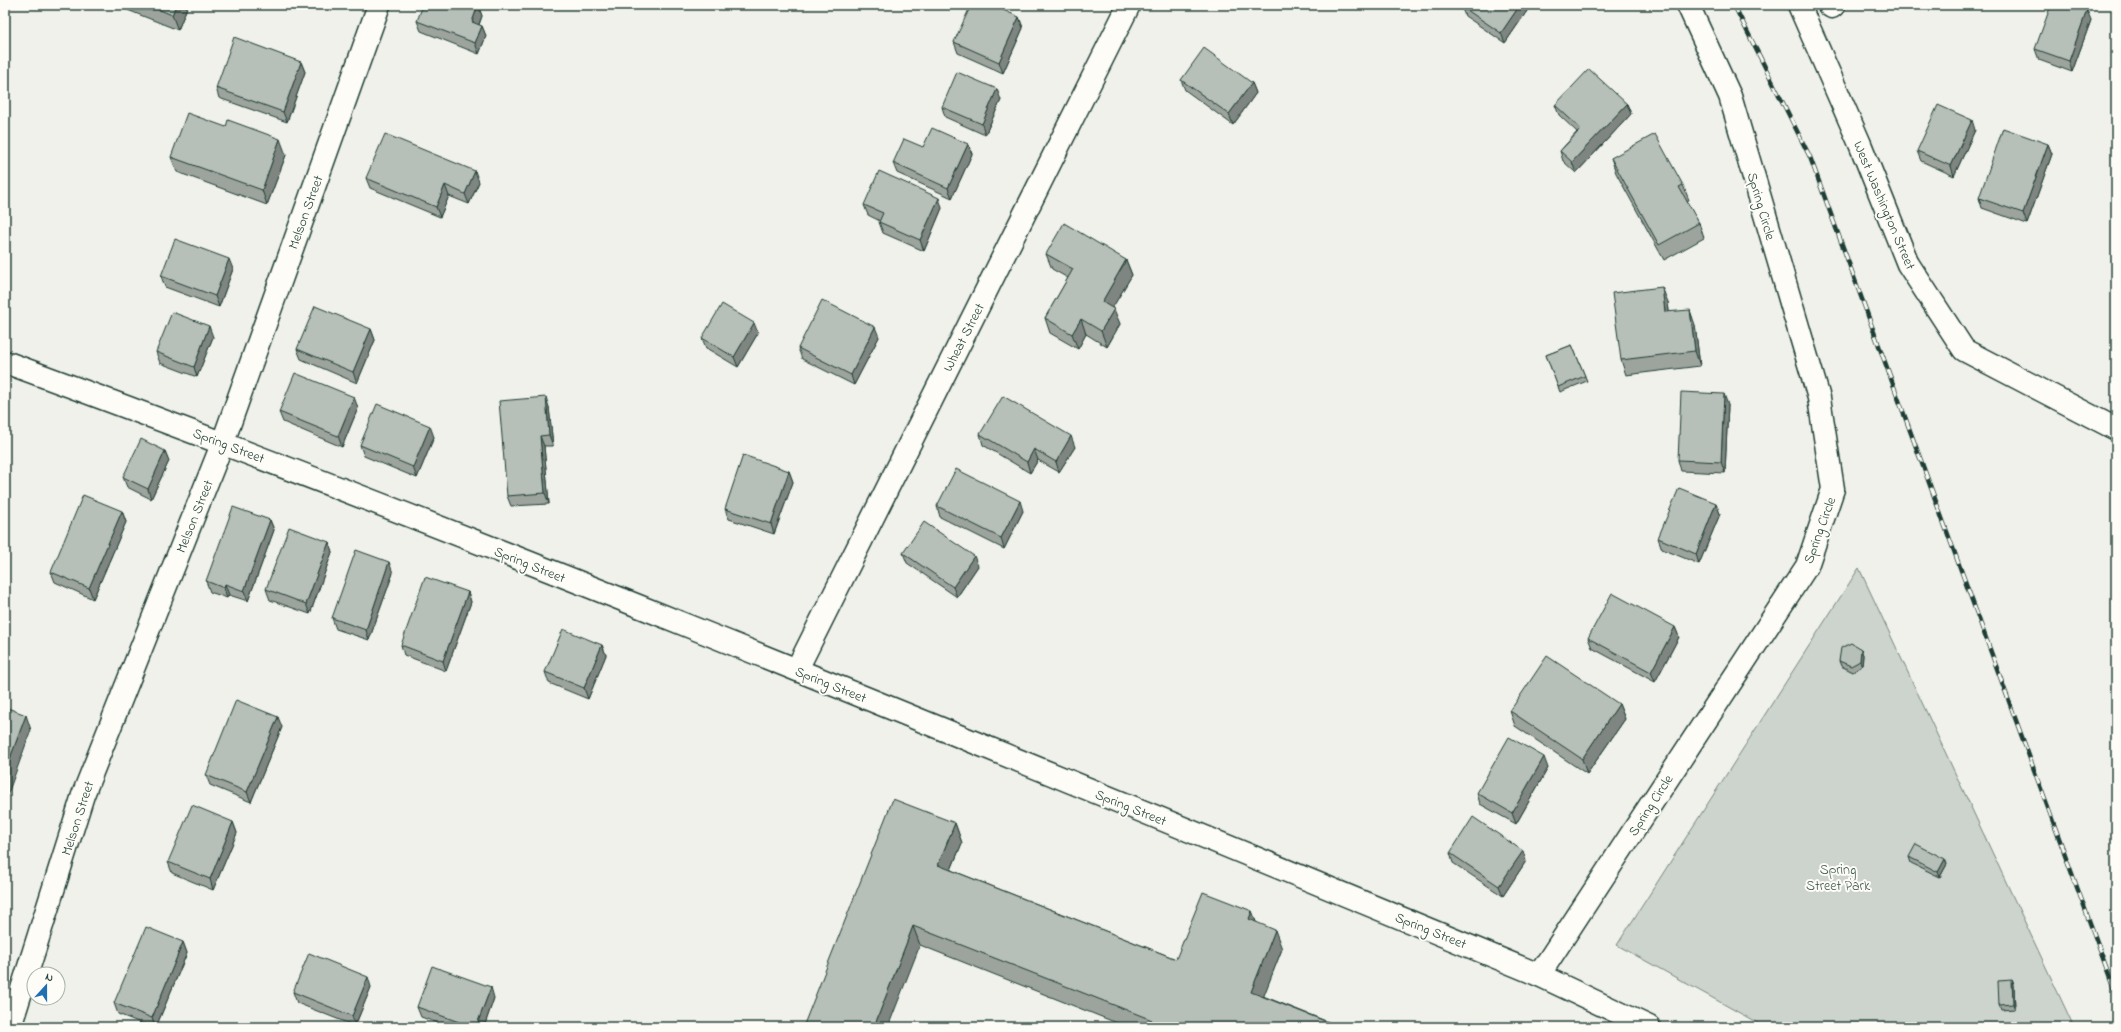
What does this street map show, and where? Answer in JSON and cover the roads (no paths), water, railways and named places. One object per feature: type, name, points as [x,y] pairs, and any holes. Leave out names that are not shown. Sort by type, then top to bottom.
[{"type":"street","name":"Melson Street","points":[[10,1027],[83,795],[223,442],[379,5]]},
{"type":"street","name":"Wheat Street","points":[[797,669],[1129,5]]},
{"type":"street","name":"Spring Circle","points":[[1539,975],[1807,566],[1833,488],[1819,398],[1730,96],[1688,5]]},
{"type":"street","name":"West Washington Street","points":[[1799,5],[1860,144],[1908,264],[1964,350],[2116,429]]},
{"type":"street","points":[[1829,5],[1832,7],[1834,5]]},
{"type":"street","name":"Spring Street","points":[[5,362],[223,442],[797,669],[1539,975],[1649,1027]]},
{"type":"railway","points":[[1734,5],[1810,157],[2116,994]]},
{"type":"park label","name":"Spring Street Park","points":[[1838,878]]}]
